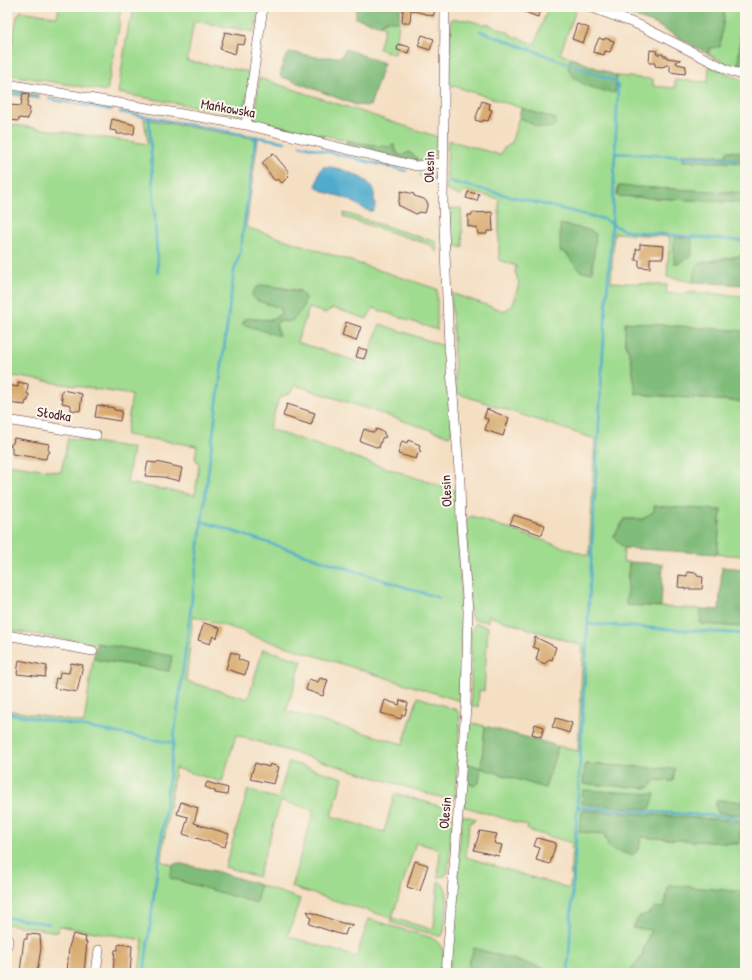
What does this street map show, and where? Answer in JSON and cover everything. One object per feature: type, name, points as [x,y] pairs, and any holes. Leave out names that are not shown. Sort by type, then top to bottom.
[{"type":"street","points":[[246,125],[263,7]]},
{"type":"street","name":"Olesin","points":[[445,7],[442,163],[449,345],[460,482],[461,523],[468,611],[466,708],[446,973]]},
{"type":"street","points":[[590,7],[639,25],[723,67],[745,76]]},
{"type":"street","name":"Mańkowska","points":[[7,84],[246,125],[416,166],[442,163]]},
{"type":"street","name":"Słodka","points":[[7,420],[96,435]]},
{"type":"street","points":[[7,635],[93,651]]},
{"type":"street","points":[[96,973],[99,950]]},
{"type":"green space","points":[[59,7],[259,7],[255,32],[194,21],[187,61],[251,72],[244,115],[118,93],[129,22],[132,21],[133,10],[121,8],[107,91],[11,75],[7,71],[17,16],[21,11],[57,17]]},
{"type":"green space","points":[[356,7],[401,7],[399,22],[387,20],[379,25],[356,18]]},
{"type":"green space","points":[[548,7],[568,7],[576,10],[560,54],[571,58],[568,68],[615,93],[617,76],[653,79],[653,86],[675,88],[675,80],[708,82],[709,66],[745,81],[745,91],[742,92],[742,103],[745,103],[743,133],[745,133],[745,152],[727,151],[727,156],[683,154],[683,160],[745,163],[745,193],[618,186],[617,196],[745,203],[745,255],[700,263],[695,268],[693,282],[690,282],[667,277],[670,237],[614,233],[611,282],[667,285],[666,293],[683,294],[687,292],[745,296],[745,331],[625,322],[625,341],[631,358],[636,394],[745,402],[745,556],[717,554],[721,510],[654,511],[643,519],[625,519],[613,537],[624,548],[623,562],[629,562],[626,605],[701,609],[701,624],[745,627],[745,802],[717,800],[718,813],[745,815],[745,892],[669,885],[664,908],[640,916],[632,927],[651,930],[641,958],[629,973],[559,973],[474,948],[468,966],[490,973],[449,973],[462,815],[476,819],[469,824],[466,857],[570,889],[572,843],[527,830],[528,826],[463,806],[466,782],[474,785],[481,768],[545,788],[558,746],[578,751],[583,646],[488,616],[488,622],[473,619],[470,615],[466,520],[471,516],[589,556],[595,439],[456,393],[451,293],[504,311],[513,305],[519,283],[515,272],[516,266],[499,260],[499,199],[466,191],[460,196],[446,190],[448,140],[500,155],[504,148],[511,144],[519,117],[536,126],[555,119],[448,84],[451,19],[468,20],[484,25],[485,23],[510,33],[510,35],[535,44]],"holes":[[[585,764],[675,769],[673,781],[655,780]],[[582,810],[740,821],[738,844],[641,837],[639,849],[605,839],[605,834]]]},
{"type":"green space","points":[[606,7],[725,7],[720,47],[709,48],[708,54],[653,23]]},
{"type":"green space","points":[[725,7],[745,7],[745,15],[742,15],[738,70],[708,54],[723,26]]},
{"type":"green space","points":[[742,14],[745,15],[745,71],[738,70]]},
{"type":"green space","points":[[387,20],[399,22],[395,54],[379,49],[385,27],[379,25]]},
{"type":"green space","points":[[346,49],[384,63],[370,106],[356,105],[280,76],[284,60],[290,52],[317,57],[341,57]]},
{"type":"green space","points":[[571,58],[617,76],[615,93],[588,86],[576,79],[568,68]]},
{"type":"green space","points":[[259,78],[438,137],[438,144],[433,157],[420,161],[415,156],[404,156],[399,154],[394,145],[388,147],[369,145],[254,120]]},
{"type":"green space","points":[[7,89],[39,95],[39,99],[7,94]]},
{"type":"green space","points":[[521,108],[555,119],[555,125],[546,128],[532,124],[519,117]]},
{"type":"green space","points":[[144,119],[258,139],[246,227],[437,289],[437,330],[373,308],[367,319],[333,308],[325,313],[309,308],[297,342],[365,364],[380,324],[444,346],[452,431],[449,436],[295,385],[290,393],[279,398],[269,429],[456,491],[461,622],[460,701],[193,616],[186,681],[248,699],[263,649],[302,661],[286,711],[403,744],[418,697],[457,710],[460,716],[455,797],[452,801],[236,735],[222,782],[175,768],[161,861],[173,865],[171,878],[256,902],[260,885],[300,899],[288,936],[356,957],[369,919],[432,938],[437,941],[444,953],[443,973],[139,973],[143,940],[59,926],[58,932],[7,924],[7,710],[84,723],[93,659],[169,671],[172,656],[7,630],[7,464],[61,472],[68,438],[133,448],[127,483],[195,495],[199,464],[195,458],[197,446],[126,435],[132,395],[7,375],[7,124],[148,144]],"holes":[[[273,286],[301,291],[289,322],[278,321],[276,324],[279,336],[244,320],[272,320],[281,314],[280,309],[274,305],[266,304]]]},
{"type":"green space","points":[[253,121],[324,136],[324,138]]},
{"type":"green space","points":[[346,141],[388,147],[394,145],[397,154],[401,156],[409,152],[420,161],[413,161],[345,144]]},
{"type":"green space","points":[[727,151],[745,152],[745,163],[683,161],[683,154],[726,156]]},
{"type":"green space","points":[[618,186],[745,193],[745,203],[617,196]]},
{"type":"green space","points":[[461,208],[463,248],[450,244],[447,209]]},
{"type":"green space","points":[[344,213],[436,242],[437,253],[431,245],[343,217]]},
{"type":"green space","points":[[560,224],[589,230],[596,234],[592,272],[582,272],[567,254],[560,251]]},
{"type":"green space","points":[[674,237],[692,238],[692,254],[681,263],[674,263]]},
{"type":"green space","points":[[745,255],[745,285],[693,282],[695,268],[700,263]]},
{"type":"green space","points":[[264,285],[301,292],[305,298],[303,308],[292,321],[278,321],[276,324],[279,336],[242,324],[247,318],[272,320],[281,314],[280,309],[258,301],[252,296],[253,291],[256,288]]},
{"type":"green space","points":[[625,322],[745,331],[745,402],[636,394],[631,358],[625,341]]},
{"type":"green space","points":[[654,506],[721,510],[717,554],[624,548],[613,537],[625,519],[643,519],[654,511]]},
{"type":"green space","points":[[629,562],[663,564],[661,607],[626,605]]},
{"type":"green space","points":[[722,567],[745,569],[745,627],[700,624],[701,609],[719,610]]},
{"type":"green space","points":[[476,623],[488,627],[484,691],[479,690],[478,707],[471,706],[471,630]]},
{"type":"green space","points":[[97,643],[172,656],[169,671],[93,659]]},
{"type":"green space","points":[[468,722],[485,726],[481,768],[466,763]]},
{"type":"green space","points":[[485,726],[558,746],[545,788],[481,768]]},
{"type":"green space","points":[[289,762],[343,778],[331,816],[384,832],[395,793],[446,808],[453,816],[448,873],[445,876],[438,877],[440,850],[416,842],[392,918],[291,887],[314,810],[281,801],[258,877],[225,867],[248,790],[278,799]]},
{"type":"green space","points":[[466,763],[481,768],[479,783],[474,785],[466,782]]},
{"type":"green space","points":[[585,764],[675,769],[673,781],[655,780],[649,788],[583,784]]},
{"type":"green space","points":[[583,790],[655,794],[650,809],[582,804]]},
{"type":"green space","points":[[717,800],[745,802],[745,815],[718,813],[715,806]]},
{"type":"green space","points":[[582,810],[740,821],[740,837],[738,844],[641,837],[639,849],[633,855],[616,851],[608,846],[605,834],[579,832]]},
{"type":"green space","points":[[177,863],[215,871],[260,885],[256,903],[170,878],[173,865]]},
{"type":"green space","points":[[438,881],[446,890],[447,903],[444,931],[442,936],[390,922],[392,918],[431,929],[434,927]]},
{"type":"green space","points":[[669,885],[745,892],[745,973],[629,973],[641,958],[651,930],[632,928],[640,916],[650,913],[655,907],[664,908]]},
{"type":"green space","points":[[474,948],[559,973],[490,973],[468,966]]},
{"type":"water","points":[[323,167],[335,168],[350,172],[369,183],[374,192],[375,208],[373,211],[365,209],[349,199],[324,192],[316,186],[320,170]]},
{"type":"building","points":[[403,7],[425,7],[435,10],[433,16],[411,10],[410,23],[402,23]]},
{"type":"building","points":[[512,7],[542,7],[538,17]]},
{"type":"building","points":[[577,24],[589,28],[583,43],[572,39]]},
{"type":"building","points":[[225,32],[246,36],[244,45],[237,44],[235,54],[220,49]]},
{"type":"building","points":[[422,35],[434,39],[430,50],[418,46]]},
{"type":"building","points":[[599,38],[614,41],[610,52],[605,51],[604,55],[593,52]]},
{"type":"building","points":[[398,44],[410,47],[408,53],[397,50]]},
{"type":"building","points":[[650,50],[657,51],[656,54],[663,54],[663,56],[667,56],[667,58],[681,60],[676,62],[677,64],[686,66],[685,74],[670,72],[670,64],[662,67],[655,66],[655,63],[649,63]]},
{"type":"building","points":[[23,93],[29,94],[27,107],[30,108],[28,119],[19,118],[19,121],[8,120],[10,105],[21,106]]},
{"type":"building","points":[[482,101],[490,104],[489,109],[492,110],[488,121],[483,120],[482,122],[475,120]]},
{"type":"building","points":[[112,119],[135,125],[134,134],[117,134],[117,131],[110,130]]},
{"type":"building","points":[[273,153],[289,172],[287,174],[289,176],[282,183],[279,180],[274,180],[262,163]]},
{"type":"building","points":[[401,191],[414,194],[414,196],[424,199],[428,203],[425,213],[420,212],[416,214],[398,205]]},
{"type":"building","points":[[468,192],[479,194],[477,201],[466,198]]},
{"type":"building","points":[[492,212],[493,231],[487,231],[487,234],[478,234],[477,228],[468,226],[468,215],[472,215],[472,213]]},
{"type":"building","points":[[640,244],[664,246],[663,258],[650,258],[650,268],[639,267],[639,260],[635,260],[636,249],[640,249]]},
{"type":"building","points":[[346,322],[361,327],[356,341],[342,336]]},
{"type":"building","points":[[359,348],[367,350],[364,359],[356,357]]},
{"type":"building","points":[[18,382],[28,384],[28,401],[26,401],[25,405],[7,403],[7,385],[18,387]]},
{"type":"building","points":[[62,390],[82,394],[80,411],[71,410],[71,405],[62,403]]},
{"type":"building","points":[[287,404],[315,413],[311,425],[283,416]]},
{"type":"building","points":[[97,405],[122,411],[120,421],[95,417]]},
{"type":"building","points":[[487,409],[509,418],[503,436],[485,430],[488,419],[484,418]]},
{"type":"building","points":[[364,429],[375,432],[376,429],[384,432],[386,437],[382,438],[379,448],[360,441]]},
{"type":"building","points":[[14,438],[49,444],[48,449],[50,452],[47,454],[46,459],[12,454],[12,448],[10,445],[13,443]]},
{"type":"building","points":[[408,440],[420,445],[419,449],[421,451],[418,453],[416,459],[398,454],[402,441],[407,443]]},
{"type":"building","points":[[148,462],[157,462],[182,468],[179,481],[163,477],[145,476]]},
{"type":"building","points":[[514,515],[545,525],[542,535],[510,524]]},
{"type":"building","points":[[687,572],[697,573],[697,576],[703,577],[702,589],[685,589],[678,587],[679,575],[687,576]]},
{"type":"building","points":[[204,623],[220,628],[217,638],[213,636],[210,644],[198,640]]},
{"type":"building","points":[[535,637],[556,647],[552,660],[549,659],[545,664],[536,660],[539,649],[533,647]]},
{"type":"building","points":[[231,652],[239,655],[238,659],[248,663],[245,675],[226,669]]},
{"type":"building","points":[[19,660],[47,666],[45,677],[17,674]]},
{"type":"building","points":[[71,663],[83,665],[77,692],[54,688],[56,678],[59,679],[60,672],[69,673]]},
{"type":"building","points":[[320,678],[328,680],[323,696],[306,690],[309,679],[318,682]]},
{"type":"building","points":[[385,700],[399,705],[400,700],[408,703],[405,715],[402,715],[401,719],[381,713]]},
{"type":"building","points":[[556,718],[572,723],[569,733],[552,727]]},
{"type":"building","points":[[535,724],[544,727],[541,737],[532,734]]},
{"type":"building","points":[[255,763],[269,767],[270,764],[279,767],[274,784],[250,779]]},
{"type":"building","points":[[207,782],[228,788],[227,795],[215,793],[215,791],[205,787]]},
{"type":"building","points":[[181,802],[198,808],[194,823],[229,834],[225,847],[183,834],[188,817],[177,814]]},
{"type":"building","points":[[480,831],[497,834],[494,843],[502,845],[499,856],[474,850]]},
{"type":"building","points":[[537,838],[556,843],[550,864],[536,860],[540,848],[534,846]]},
{"type":"building","points":[[415,861],[428,865],[420,891],[407,887]]},
{"type":"building","points":[[307,911],[342,923],[354,925],[347,929],[345,935],[339,934],[309,924],[311,918]]},
{"type":"building","points":[[27,934],[40,935],[41,948],[37,973],[20,972],[24,939],[27,939]]},
{"type":"building","points":[[73,934],[86,937],[85,942],[87,942],[84,973],[67,973],[69,947]]},
{"type":"building","points":[[122,944],[132,946],[130,973],[114,973],[115,950],[118,950],[118,945]]},
{"type":"waterway","points":[[480,31],[615,81],[618,87],[612,224],[603,352],[568,973]]},
{"type":"waterway","points":[[7,92],[38,97]]},
{"type":"waterway","points":[[49,99],[111,110]]},
{"type":"waterway","points":[[120,112],[285,142]]},
{"type":"waterway","points":[[149,117],[158,273]]},
{"type":"waterway","points":[[144,973],[234,271],[240,253],[256,136]]},
{"type":"waterway","points":[[300,145],[406,171]]},
{"type":"waterway","points":[[615,153],[737,159]]},
{"type":"waterway","points":[[420,175],[436,179]]},
{"type":"waterway","points":[[448,181],[603,219],[623,230],[745,241]]},
{"type":"waterway","points":[[201,521],[439,598]]},
{"type":"waterway","points":[[588,624],[745,634]]},
{"type":"waterway","points":[[7,713],[173,743]]},
{"type":"waterway","points":[[578,807],[745,818]]},
{"type":"waterway","points":[[7,917],[49,924]]}]
